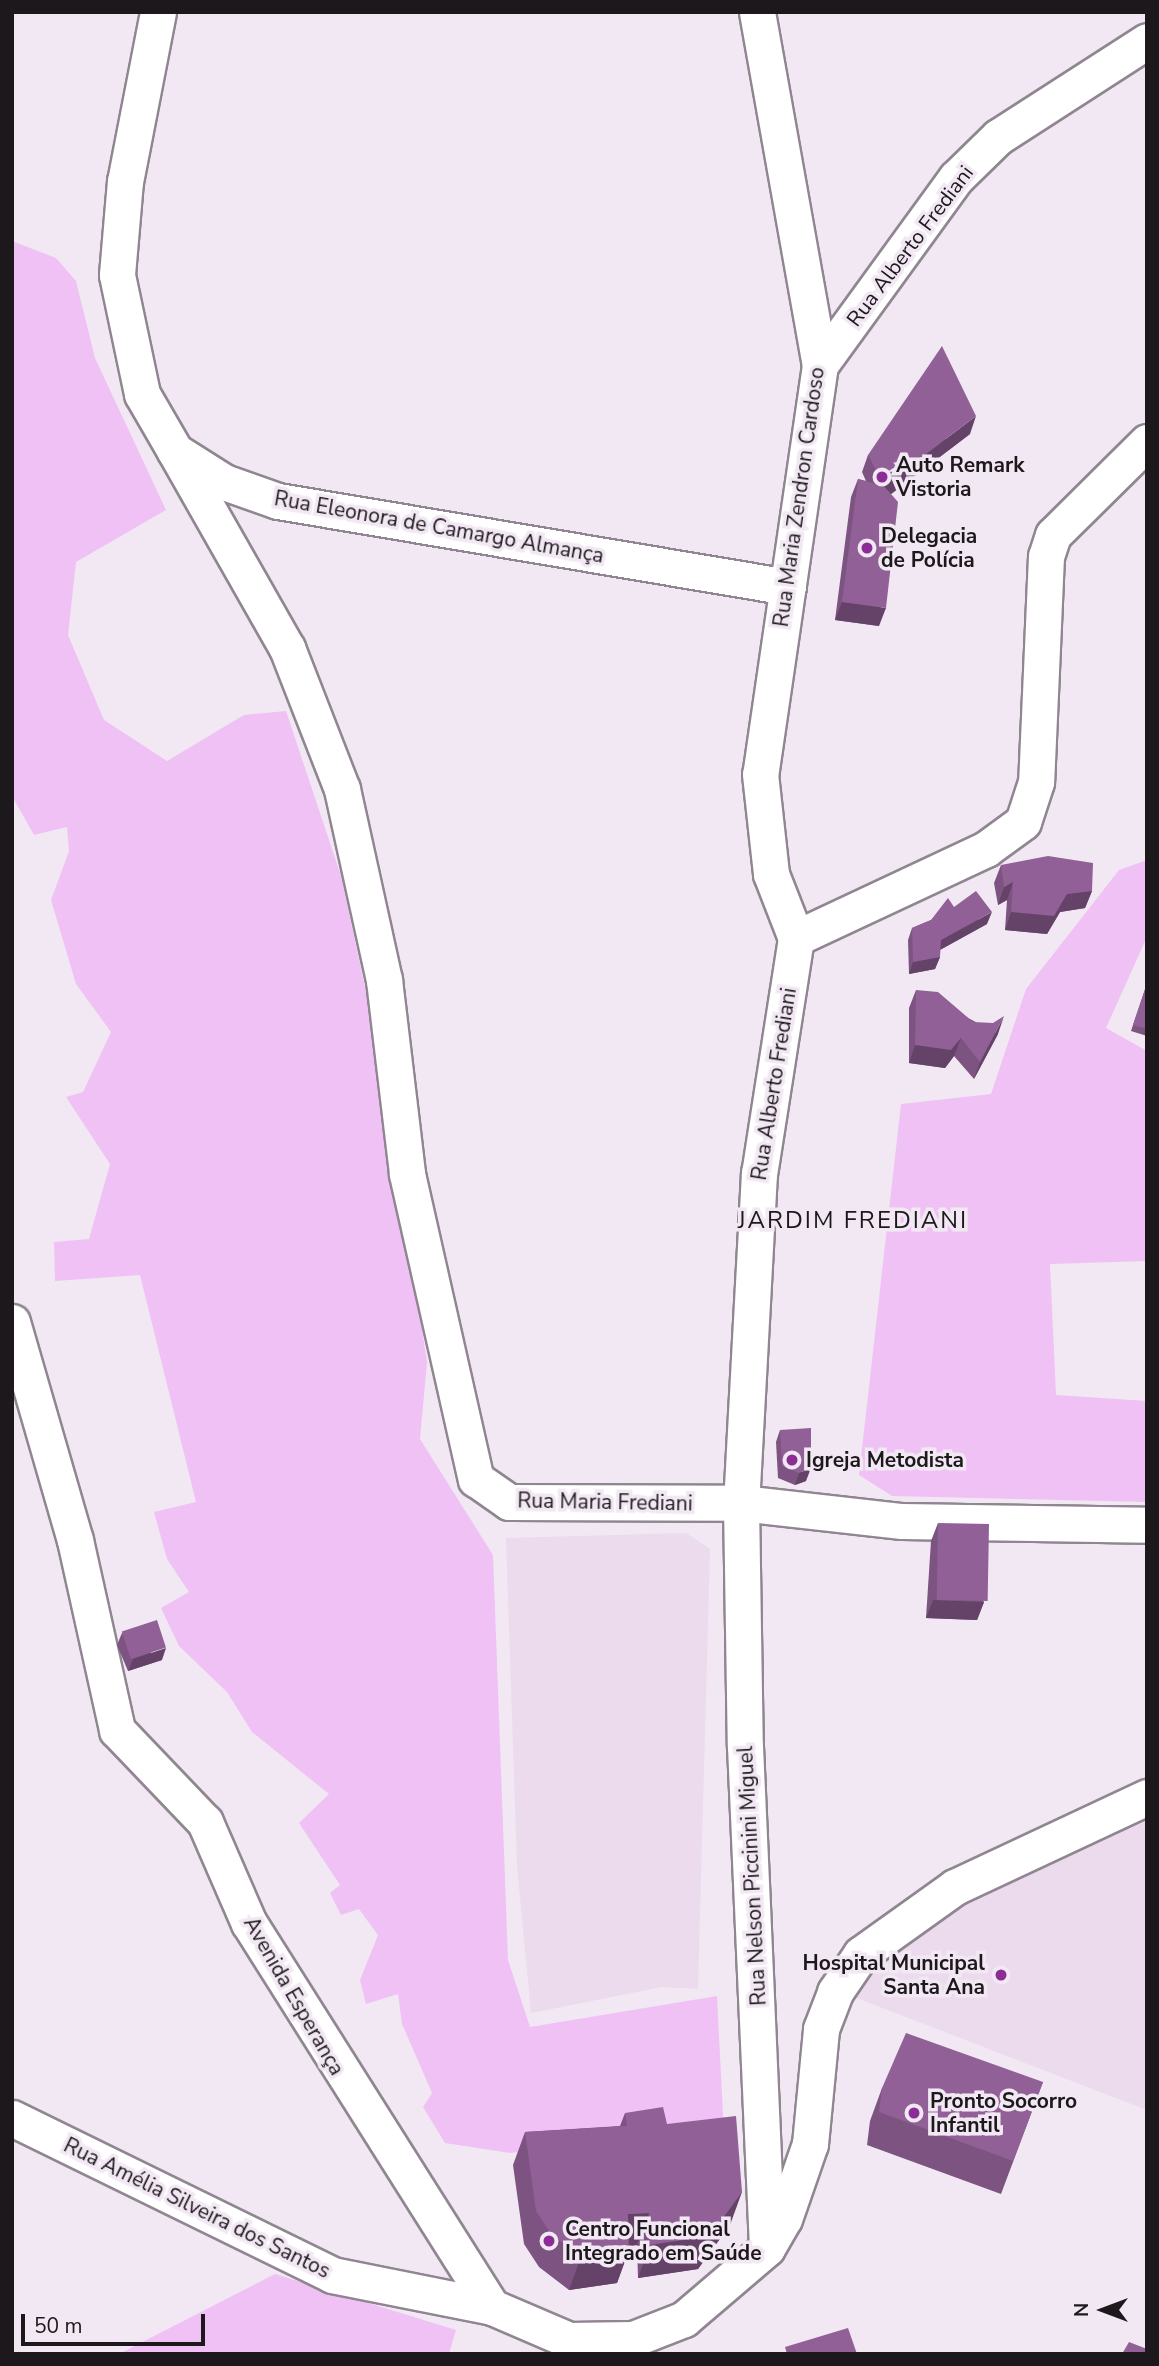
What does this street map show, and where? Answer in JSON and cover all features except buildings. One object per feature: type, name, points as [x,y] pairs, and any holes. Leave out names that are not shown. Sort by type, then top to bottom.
[{"type":"street","name":"Rua Eleonora de Camargo Almança","points":[[158,12],[125,181],[117,275],[142,394],[175,451],[224,482],[278,500],[788,587]]},
{"type":"street","name":"Rua Maria Zendron Cardoso","points":[[757,12],[820,365],[760,774],[771,874],[796,938]]},
{"type":"street","name":"Rua Alberto Frediani","points":[[820,365],[956,178],[998,137],[1147,41]]},
{"type":"street","points":[[796,938],[986,849],[1023,822],[1035,782],[1049,546],[1068,516],[1116,478],[1147,442]]},
{"type":"street","name":"Rua Maria Frediani","points":[[175,451],[287,648],[342,789],[384,979],[407,1174],[476,1479],[509,1502],[741,1503]]},
{"type":"street","name":"Rua Alberto Frediani","points":[[741,1503],[759,1173],[796,938]]},
{"type":"street","name":"Avenida Esperança","points":[[12,1322],[75,1540],[117,1730],[205,1822],[249,1923],[492,2307]]},
{"type":"street","points":[[741,1503],[902,1521],[1147,1525]]},
{"type":"street","name":"Rua Nelson Piccinini Miguel","points":[[741,1503],[745,1746],[767,2248]]},
{"type":"street","points":[[767,2248],[808,2153],[827,2009],[861,1954],[955,1887],[1147,1797]]},
{"type":"street","name":"Rua Amélia Silveira dos Santos","points":[[12,2118],[332,2275],[492,2307],[569,2340],[633,2339],[684,2319],[767,2248]]},
{"type":"shaded area","points":[[12,241],[56,258],[76,281],[95,358],[166,510],[76,562],[68,635],[104,720],[167,761],[244,715],[286,711],[341,876],[380,1057],[427,1362],[420,1439],[493,1555],[508,1960],[530,2027],[717,1996],[724,2134],[629,2137],[510,2153],[445,2143],[423,2107],[432,2093],[402,2024],[398,1994],[366,2004],[360,1980],[378,1935],[359,1909],[341,1915],[330,1893],[340,1885],[299,1823],[329,1794],[252,1732],[227,1692],[179,1646],[161,1608],[189,1592],[167,1559],[154,1512],[196,1502],[140,1275],[55,1281],[54,1242],[89,1239],[110,1164],[66,1097],[83,1092],[111,1032],[76,984],[51,900],[69,851],[67,827],[34,835],[12,796]]},
{"type":"shaded area","points":[[1147,860],[1147,937],[1106,1028],[1147,1051],[1147,1261],[1050,1264],[1056,1395],[1147,1401],[1147,1502],[892,1496],[859,1475],[901,1104],[991,1094],[1026,989],[1119,870]]},
{"type":"shaded area","points":[[686,1533],[710,1549],[698,1989],[662,1987],[531,2013],[517,1866],[506,1538]]},
{"type":"shaded area","name":"Hospital Municipal Santa Ana","points":[[1147,1811],[1147,2110],[836,1990],[956,1894]]},
{"type":"shaded area","points":[[275,2274],[456,2330],[449,2354],[119,2354]]},
{"type":"place","name":"Auto Remark Vistoria","points":[[882,477]]},
{"type":"place","name":"Delegacia de Polícia","points":[[867,548]]},
{"type":"place","name":"Igreja Metodista","points":[[792,1460]]},
{"type":"place","name":"Hospital Municipal Santa Ana","points":[[1001,1975]]},
{"type":"place","name":"Pronto Socorro Infantil","points":[[914,2113]]},
{"type":"place","name":"Centro Funcional Integrado em Saúde","points":[[549,2241]]},
{"type":"district","name":"JARDIM FREDIANI","points":[[853,1221]]}]
